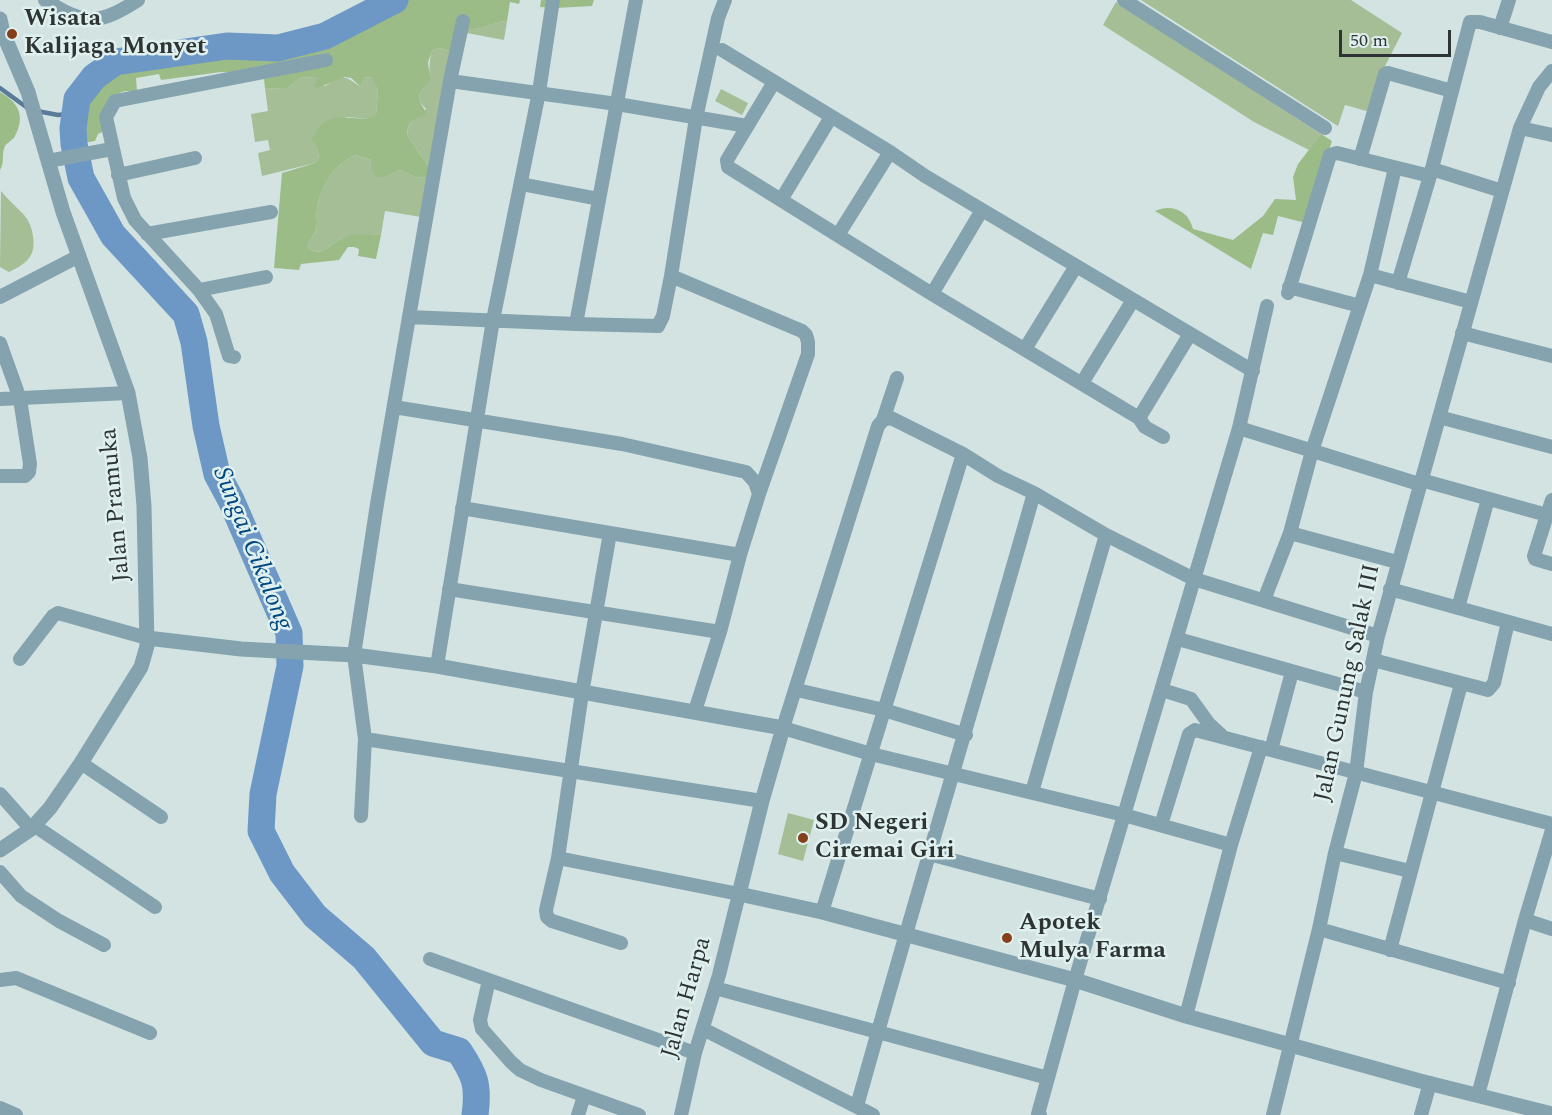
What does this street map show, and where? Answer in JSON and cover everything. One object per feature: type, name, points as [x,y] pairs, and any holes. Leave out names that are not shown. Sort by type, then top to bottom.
[{"type":"street","points":[[45,0],[68,14],[90,20],[126,8],[138,0]]},
{"type":"street","points":[[437,666],[493,320],[539,92],[553,0]]},
{"type":"street","points":[[576,324],[636,0]]},
{"type":"street","points":[[409,317],[658,326],[663,316],[671,276],[696,118],[718,18],[725,0]]},
{"type":"street","points":[[1124,0],[1325,128]]},
{"type":"street","points":[[1500,28],[1509,0]]},
{"type":"street","name":"Jalan Pramuka","points":[[0,19],[3,33],[53,160],[79,256],[128,393],[140,458],[144,506],[147,638],[146,653],[141,667],[50,808],[33,828],[0,850]]},
{"type":"street","points":[[361,816],[365,739],[354,655],[409,317],[450,81],[463,21]]},
{"type":"street","points":[[1398,283],[1431,172],[1470,22],[1480,22],[1552,42]]},
{"type":"street","points":[[722,50],[982,210],[1253,371]]},
{"type":"street","points":[[234,357],[229,356],[216,314],[199,290],[135,220],[118,175],[106,117],[115,101],[326,60]]},
{"type":"street","name":"Jalan Gunung Salak III","points":[[1273,1115],[1356,773],[1366,692],[1389,589],[1520,128],[1539,87],[1552,71]]},
{"type":"street","points":[[1360,159],[1386,73],[1452,91]]},
{"type":"street","points":[[450,81],[539,92],[747,126]]},
{"type":"street","points":[[774,82],[726,165],[932,294],[1139,418],[1145,427],[1163,437]]},
{"type":"street","points":[[781,200],[831,117]]},
{"type":"street","points":[[1520,128],[1552,135]]},
{"type":"street","points":[[53,160],[112,149]]},
{"type":"street","points":[[838,236],[890,152]]},
{"type":"street","points":[[1360,306],[1288,290],[1330,155],[1337,153],[1395,168],[1431,172],[1502,191]]},
{"type":"street","points":[[118,175],[195,158]]},
{"type":"street","points":[[1264,600],[1290,533],[1312,451],[1370,275],[1395,168]]},
{"type":"street","points":[[521,184],[599,199]]},
{"type":"street","points":[[932,294],[982,210]]},
{"type":"street","points":[[147,234],[271,212]]},
{"type":"street","points":[[0,297],[79,256]]},
{"type":"street","points":[[1024,349],[1076,266]]},
{"type":"street","points":[[1370,275],[1471,302]]},
{"type":"street","points":[[671,276],[802,331],[806,335],[808,354],[759,494],[695,711]]},
{"type":"street","points":[[199,290],[266,277]]},
{"type":"street","points":[[1082,383],[1133,300]]},
{"type":"street","points":[[1038,1115],[1075,980],[1239,428],[1268,306]]},
{"type":"street","points":[[1462,333],[1552,356]]},
{"type":"street","points":[[1139,418],[1190,334]]},
{"type":"street","points":[[0,343],[21,399],[30,464],[26,476],[0,476]]},
{"type":"street","points":[[739,894],[783,728],[797,690],[878,426],[883,420],[897,378]]},
{"type":"street","points":[[0,399],[128,393]]},
{"type":"street","points":[[394,407],[622,444],[746,472],[755,482],[759,494]]},
{"type":"street","points":[[1439,417],[1552,447]]},
{"type":"street","points":[[883,420],[891,418],[963,454],[998,476],[1106,535],[1194,579],[1378,636]]},
{"type":"street","points":[[1239,428],[1420,482],[1547,515]]},
{"type":"street","points":[[822,912],[963,454]]},
{"type":"street","points":[[857,1106],[904,934],[966,735],[1034,494]]},
{"type":"street","points":[[1458,608],[1488,499]]},
{"type":"street","points":[[1552,500],[1534,556],[1535,559],[1552,564]]},
{"type":"street","points":[[462,508],[740,555]]},
{"type":"street","points":[[610,533],[582,693],[558,858],[546,910],[547,917],[552,921],[621,943]]},
{"type":"street","points":[[1290,533],[1397,562]]},
{"type":"street","points":[[1032,792],[1106,535]]},
{"type":"street","points":[[449,589],[720,632]]},
{"type":"street","points":[[1389,589],[1552,634]]},
{"type":"street","points":[[20,658],[53,616],[58,613],[147,638],[241,649],[354,655],[437,666],[783,728],[871,754],[1124,815],[1232,845]]},
{"type":"street","points":[[1373,660],[1484,691],[1491,688],[1494,683],[1508,622]]},
{"type":"street","points":[[1178,639],[1366,692]]},
{"type":"street","points":[[1186,1016],[1232,845],[1292,672]]},
{"type":"street","points":[[1390,950],[1461,684]]},
{"type":"street","points":[[797,690],[884,710],[966,735]]},
{"type":"street","points":[[1162,690],[1191,699],[1209,724],[1222,736]]},
{"type":"street","points":[[1161,825],[1190,734],[1195,730],[1552,824]]},
{"type":"street","points":[[365,739],[762,801]]},
{"type":"street","points":[[81,763],[161,817]]},
{"type":"street","points":[[0,794],[33,828],[155,907]]},
{"type":"street","points":[[1478,1095],[1552,830]]},
{"type":"street","points":[[1335,853],[1410,871]]},
{"type":"street","points":[[929,854],[1101,898]]},
{"type":"street","points":[[558,858],[822,912],[1075,980],[1186,1016],[1552,1114]]},
{"type":"street","points":[[0,872],[21,896],[59,921],[104,945]]},
{"type":"street","name":"Jalan Harpa","points":[[682,1114],[695,1053],[715,988],[739,894]]},
{"type":"street","points":[[1525,920],[1552,929]]},
{"type":"street","points":[[1319,929],[1509,982]]},
{"type":"street","points":[[430,959],[695,1053]]},
{"type":"street","points":[[0,980],[16,978],[150,1033]]},
{"type":"street","points":[[489,981],[480,1020],[482,1029],[520,1070],[639,1115]]},
{"type":"street","points":[[715,988],[1048,1078]]},
{"type":"street","points":[[703,1029],[873,1115]]},
{"type":"street","points":[[1421,1115],[1430,1083]]},
{"type":"street","points":[[578,1115],[584,1096]]},
{"type":"street","points":[[0,1108],[16,1115]]},
{"type":"green space","points":[[407,0],[520,0],[519,4],[510,2],[507,21],[470,29],[454,52],[439,48],[432,51],[428,62],[430,81],[419,94],[420,102],[427,114],[413,121],[407,135],[429,167],[427,178],[416,177],[400,170],[383,178],[375,176],[370,169],[371,160],[356,155],[342,163],[325,184],[319,201],[317,226],[308,244],[309,249],[323,251],[338,240],[352,235],[381,235],[376,259],[358,256],[359,249],[348,247],[339,260],[301,264],[299,270],[274,268],[282,173],[315,163],[319,157],[312,139],[326,121],[335,118],[361,119],[376,115],[378,90],[373,78],[365,77],[361,87],[351,78],[345,77],[317,88],[313,86],[318,78],[301,77],[286,89],[265,88],[264,79],[323,66],[332,58],[327,53],[241,73],[221,72],[161,80],[159,74],[136,78],[137,91],[125,91],[113,95],[102,115],[102,132],[98,134],[95,141],[83,143],[82,128],[86,103],[100,83],[119,71],[228,55],[278,57],[328,45],[397,11]]},
{"type":"green space","points":[[541,0],[594,0],[592,6],[556,8],[540,7]]},
{"type":"green space","points":[[1141,0],[1351,0],[1402,33],[1386,64],[1370,112],[1345,105],[1338,126]]},
{"type":"green space","points":[[1116,2],[1321,134],[1309,150],[1254,122],[1103,25]]},
{"type":"green space","points":[[507,21],[504,40],[467,33],[470,29]]},
{"type":"green space","points":[[439,48],[454,52],[429,167],[407,135],[411,123],[426,109],[420,102],[419,94],[429,78],[432,51]]},
{"type":"green space","points":[[301,77],[319,78],[315,83],[325,86],[336,79],[343,78],[361,87],[365,77],[374,78],[378,90],[376,116],[371,119],[346,117],[317,147],[319,157],[315,163],[262,176],[258,153],[270,150],[268,140],[255,142],[251,114],[268,111],[265,88],[286,89]]},
{"type":"green space","points":[[721,89],[748,103],[742,115],[715,101]]},
{"type":"green space","points":[[0,92],[16,105],[20,122],[15,136],[4,149],[0,170]]},
{"type":"green space","points":[[1321,134],[1332,141],[1306,223],[1278,216],[1273,235],[1263,233],[1251,269],[1155,211],[1168,208],[1179,210],[1188,217],[1193,229],[1233,240],[1263,216],[1275,199],[1296,200],[1293,177],[1298,164]]},
{"type":"green space","points":[[356,155],[371,160],[370,169],[375,175],[383,178],[400,170],[416,177],[427,178],[421,217],[385,211],[381,235],[343,238],[319,252],[309,249],[308,244],[317,226],[319,201],[325,184],[342,163]]},
{"type":"green space","points":[[1,191],[27,219],[34,240],[33,251],[29,258],[9,272],[0,267]]},
{"type":"green space","points":[[788,813],[814,820],[803,861],[778,854]]},
{"type":"waterway","name":"Sungai Cikalong","points":[[395,0],[325,36],[278,48],[227,46],[115,62],[94,77],[77,99],[73,128],[74,144],[81,178],[113,235],[186,314],[194,342],[206,426],[217,474],[231,500],[289,633],[290,666],[263,794],[261,831],[282,873],[315,916],[364,958],[433,1043],[459,1051],[469,1067],[476,1088],[475,1115]]},
{"type":"waterway","points":[[0,88],[29,109]]},
{"type":"waterway","points":[[37,111],[58,115],[75,113]]},
{"type":"place","name":"Wisata Kalijaga Monyet","points":[[12,34]]},
{"type":"place","name":"SD Negeri Ciremai Giri","points":[[803,838]]},
{"type":"place","name":"Apotek Mulya Farma","points":[[1007,938]]}]
